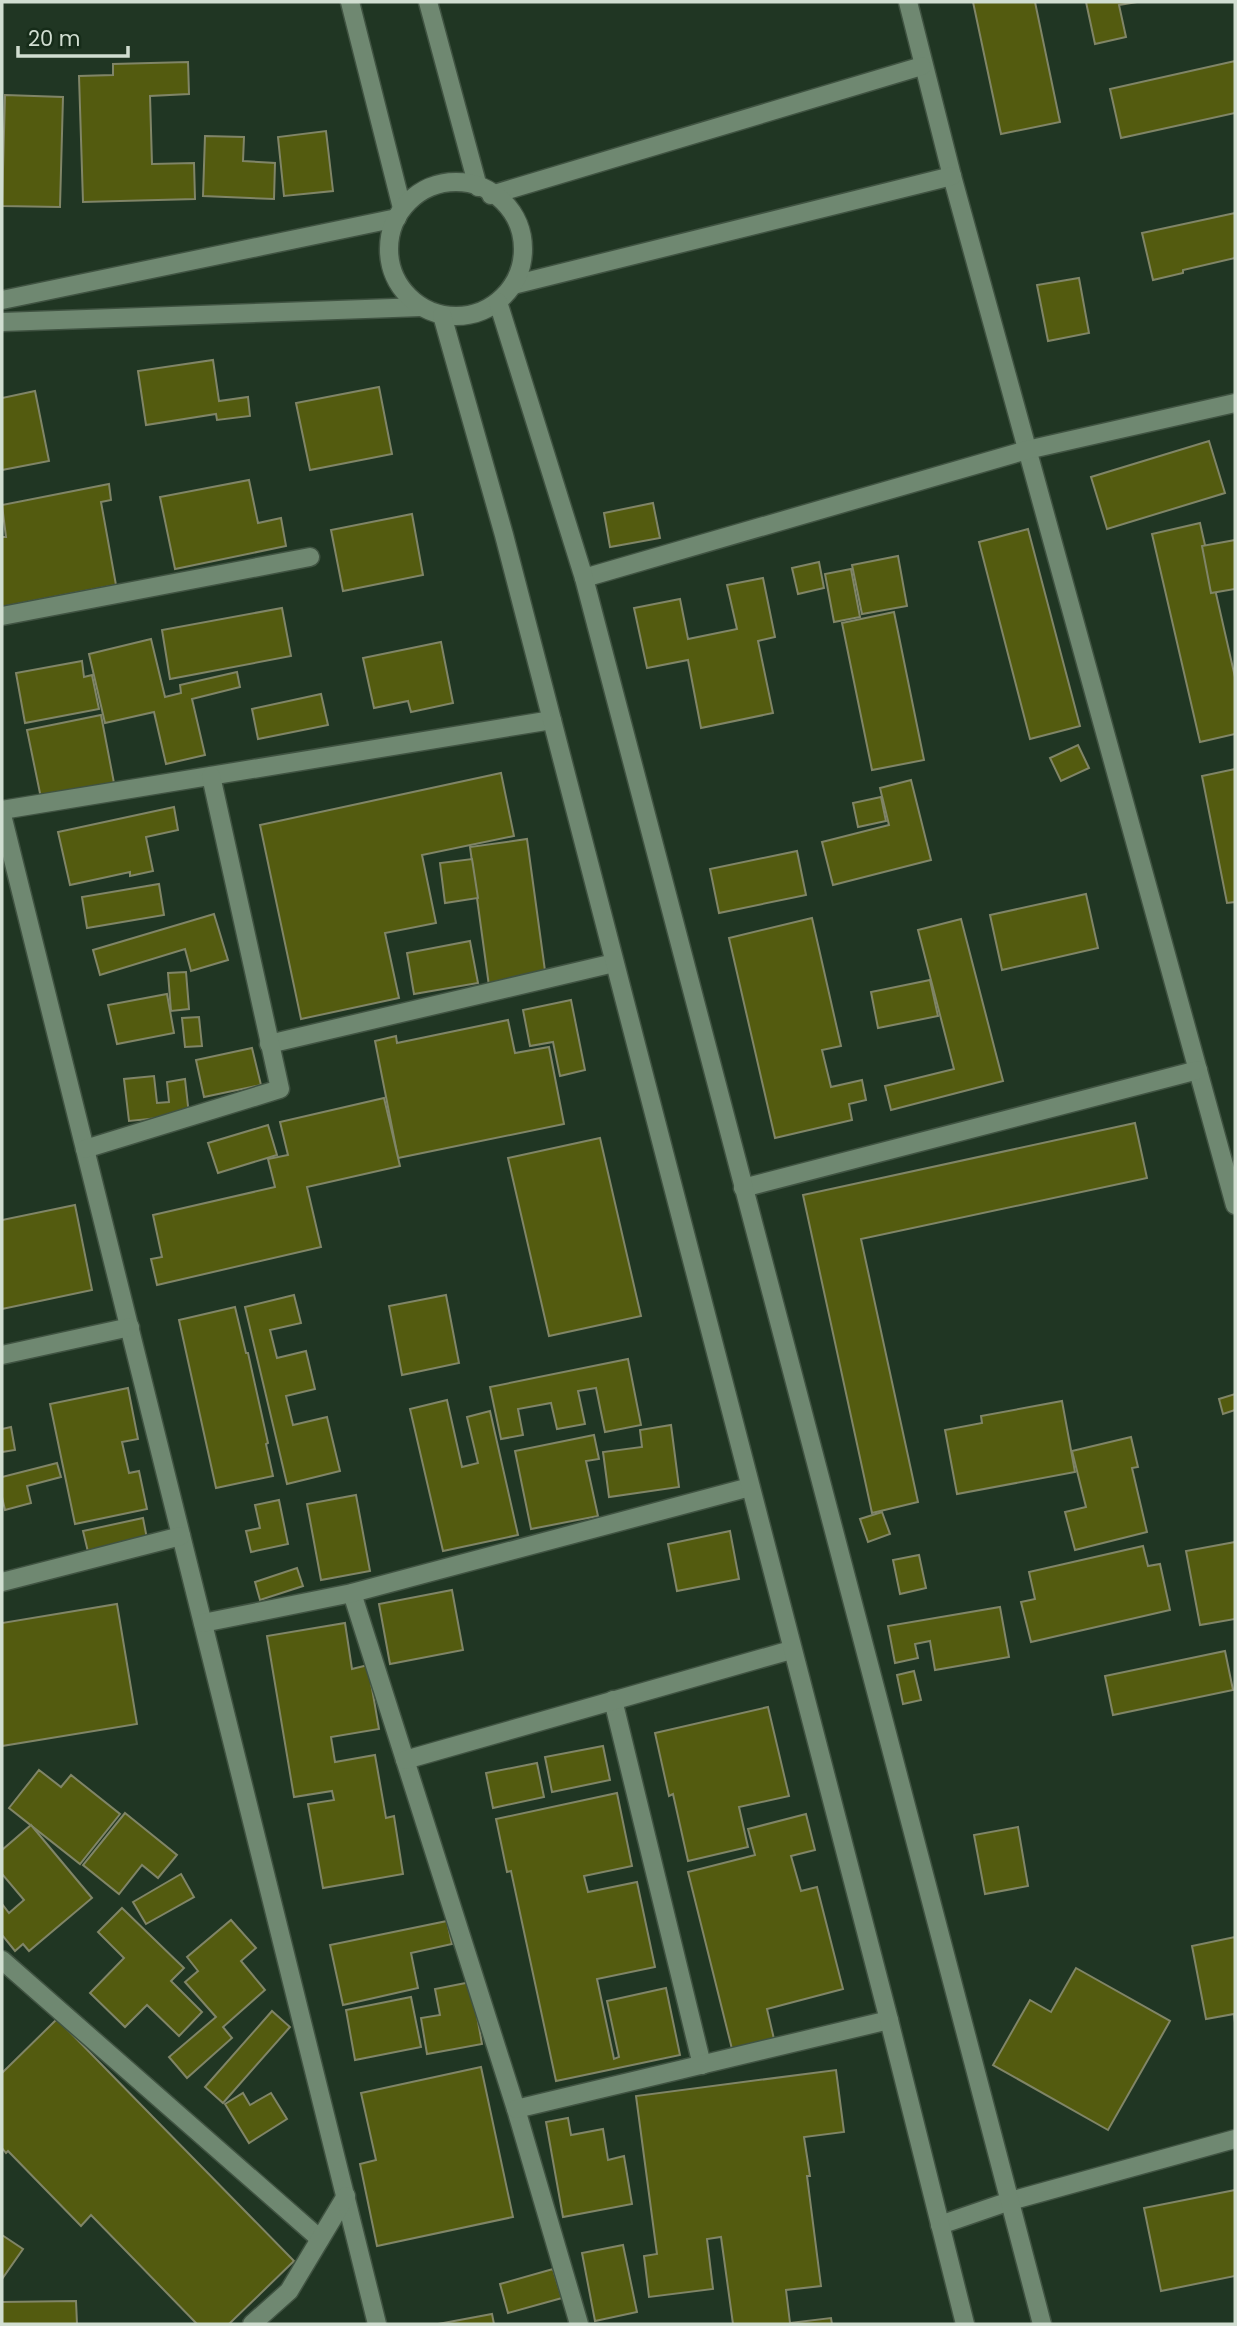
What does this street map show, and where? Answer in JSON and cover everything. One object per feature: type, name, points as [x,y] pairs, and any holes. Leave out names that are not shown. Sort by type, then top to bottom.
[{"type":"street","points":[[350,2],[400,213]]},
{"type":"street","points":[[428,2],[485,191]]},
{"type":"street","points":[[908,2],[922,66],[1235,1205]]},
{"type":"street","points":[[485,191],[922,66]]},
{"type":"street","points":[[513,285],[952,176]]},
{"type":"street","points":[[464,182],[485,191],[504,202],[517,220],[523,242],[522,265],[513,285],[498,302],[481,312],[462,316],[442,315],[421,307],[404,292],[393,273],[388,251],[392,228],[400,213],[419,192],[441,183],[464,182]]},
{"type":"street","points":[[2,300],[400,213]]},
{"type":"street","points":[[498,302],[584,578],[1042,2324]]},
{"type":"street","points":[[2,322],[421,307]]},
{"type":"street","points":[[442,315],[504,535],[965,2324]]},
{"type":"street","points":[[584,578],[1027,450],[1235,403]]},
{"type":"street","points":[[2,616],[310,557]]},
{"type":"street","points":[[377,2324],[2,813],[552,720]]},
{"type":"street","points":[[85,1149],[280,1089],[211,776]]},
{"type":"street","points":[[269,1044],[614,963]]},
{"type":"street","points":[[743,1188],[1198,1070]]},
{"type":"street","points":[[2,1355],[130,1327]]},
{"type":"street","points":[[203,1623],[352,1592],[750,1487]]},
{"type":"street","points":[[2,1582],[181,1536]]},
{"type":"street","points":[[352,1592],[516,2109],[579,2324]]},
{"type":"street","points":[[405,1760],[791,1650]]},
{"type":"street","points":[[613,1700],[702,2065]]},
{"type":"street","points":[[2,1960],[320,2239]]},
{"type":"street","points":[[516,2109],[888,2020]]},
{"type":"street","points":[[940,2225],[1010,2201],[1235,2139]]},
{"type":"street","points":[[252,2324],[289,2291],[345,2196]]},
{"type":"building","points":[[973,2],[1035,2],[1060,122],[1001,134]]},
{"type":"building","points":[[1086,2],[1137,2],[1119,5],[1126,37],[1095,44]]},
{"type":"building","points":[[1235,61],[1235,113],[1121,138],[1110,89]]},
{"type":"building","points":[[188,62],[189,94],[150,96],[152,164],[194,163],[195,199],[83,202],[79,76],[113,75],[113,64]]},
{"type":"building","points":[[5,95],[63,97],[60,207],[2,206]]},
{"type":"building","points":[[326,131],[333,191],[284,196],[278,137]]},
{"type":"building","points":[[205,136],[244,137],[243,161],[275,163],[274,199],[203,196]]},
{"type":"building","points":[[1235,213],[1235,258],[1153,280],[1142,233]]},
{"type":"building","points":[[1079,278],[1089,333],[1048,341],[1037,285]]},
{"type":"building","points":[[213,360],[219,401],[248,397],[250,416],[217,420],[216,414],[146,425],[138,371]]},
{"type":"building","points":[[379,387],[392,454],[310,470],[296,403]]},
{"type":"building","points":[[35,391],[49,461],[2,470],[2,398]]},
{"type":"building","points":[[1209,441],[1225,493],[1107,529],[1091,477]]},
{"type":"building","points":[[249,480],[258,523],[281,518],[286,546],[175,569],[160,497]]},
{"type":"building","points":[[109,484],[111,500],[101,502],[116,585],[2,607],[2,537],[6,537],[2,505]]},
{"type":"building","points":[[653,503],[660,538],[610,547],[604,513]]},
{"type":"building","points":[[412,514],[423,575],[343,591],[331,530]]},
{"type":"building","points":[[1200,523],[1235,677],[1235,734],[1200,742],[1152,534]]},
{"type":"building","points":[[1028,529],[1080,726],[1030,739],[979,542]]},
{"type":"building","points":[[1235,540],[1235,589],[1211,593],[1202,546]]},
{"type":"building","points":[[898,556],[907,606],[862,614],[852,565]]},
{"type":"building","points":[[819,562],[824,588],[798,594],[792,568]]},
{"type":"building","points":[[851,569],[860,617],[834,622],[825,574]]},
{"type":"building","points":[[763,578],[775,637],[758,641],[773,713],[701,728],[688,660],[647,668],[634,608],[680,599],[688,639],[737,629],[727,585]]},
{"type":"building","points":[[282,608],[291,656],[170,679],[162,630]]},
{"type":"building","points":[[894,612],[924,760],[872,770],[842,623]]},
{"type":"building","points":[[151,639],[165,697],[181,693],[180,685],[237,672],[240,687],[192,699],[205,755],[166,764],[154,712],[105,723],[89,654]]},
{"type":"building","points":[[441,642],[453,703],[411,712],[408,701],[374,708],[363,658]]},
{"type":"building","points":[[82,661],[84,677],[92,675],[99,709],[25,723],[16,673]]},
{"type":"building","points":[[321,694],[328,725],[258,739],[252,709]]},
{"type":"building","points":[[101,715],[114,783],[41,798],[27,730]]},
{"type":"building","points":[[1078,745],[1089,768],[1061,781],[1050,758]]},
{"type":"building","points":[[1235,769],[1235,902],[1227,903],[1202,776]]},
{"type":"building","points":[[501,773],[514,836],[422,855],[436,923],[385,933],[399,998],[301,1019],[260,825]]},
{"type":"building","points":[[911,780],[931,860],[833,885],[822,842],[889,825],[880,788]]},
{"type":"building","points":[[881,797],[886,821],[858,827],[853,803]]},
{"type":"building","points":[[174,807],[178,830],[146,837],[153,871],[130,876],[130,872],[70,885],[58,832]]},
{"type":"building","points":[[527,839],[546,978],[489,986],[470,847]]},
{"type":"building","points":[[797,851],[806,895],[719,913],[710,869]]},
{"type":"building","points":[[472,859],[478,898],[445,903],[440,863]]},
{"type":"building","points":[[159,884],[164,915],[87,928],[82,897]]},
{"type":"building","points":[[1086,894],[1098,948],[1002,970],[990,915]]},
{"type":"building","points":[[214,914],[228,960],[191,971],[185,949],[100,975],[93,950]]},
{"type":"building","points":[[812,918],[841,1046],[822,1050],[831,1087],[862,1080],[866,1100],[849,1104],[852,1120],[775,1138],[729,938]]},
{"type":"building","points":[[961,919],[1003,1081],[891,1110],[885,1086],[954,1069],[918,930]]},
{"type":"building","points":[[470,941],[478,983],[414,994],[407,953]]},
{"type":"building","points":[[186,972],[189,1009],[171,1011],[168,973]]},
{"type":"building","points":[[930,980],[938,1016],[878,1028],[871,992]]},
{"type":"building","points":[[167,994],[174,1033],[117,1044],[108,1005]]},
{"type":"building","points":[[571,1000],[585,1070],[560,1076],[553,1042],[530,1046],[523,1010]]},
{"type":"building","points":[[199,1017],[202,1046],[185,1047],[182,1018]]},
{"type":"building","points":[[508,1020],[515,1053],[549,1047],[564,1124],[398,1158],[375,1041],[396,1036],[397,1043]]},
{"type":"building","points":[[252,1048],[261,1085],[204,1097],[196,1060]]},
{"type":"building","points":[[154,1076],[157,1103],[169,1102],[167,1082],[185,1079],[189,1115],[129,1121],[124,1079]]},
{"type":"building","points":[[384,1098],[400,1166],[307,1187],[321,1247],[157,1285],[151,1259],[162,1257],[153,1215],[275,1187],[268,1159],[288,1155],[280,1122]]},
{"type":"building","points":[[1135,1123],[1147,1178],[861,1239],[918,1502],[872,1513],[803,1195]]},
{"type":"building","points":[[268,1125],[277,1155],[218,1173],[208,1143]]},
{"type":"building","points":[[600,1138],[641,1316],[549,1336],[508,1158]]},
{"type":"building","points":[[75,1205],[92,1290],[2,1309],[2,1220]]},
{"type":"building","points":[[294,1295],[301,1323],[270,1330],[277,1358],[306,1351],[315,1389],[286,1396],[293,1425],[327,1417],[340,1471],[287,1484],[245,1307]]},
{"type":"building","points":[[446,1295],[459,1363],[402,1375],[389,1306]]},
{"type":"building","points":[[235,1307],[248,1353],[273,1476],[216,1488],[179,1320]]},
{"type":"building","points":[[628,1359],[641,1425],[605,1432],[596,1388],[578,1391],[585,1424],[557,1429],[551,1403],[518,1409],[523,1435],[501,1439],[490,1387]]},
{"type":"building","points":[[128,1388],[138,1439],[122,1442],[129,1473],[139,1471],[147,1509],[75,1524],[50,1404]]},
{"type":"building","points":[[1235,1394],[1235,1410],[1223,1414],[1219,1399]]},
{"type":"building","points":[[447,1400],[462,1467],[478,1463],[467,1417],[490,1411],[518,1535],[443,1551],[410,1409]]},
{"type":"building","points":[[1062,1401],[1075,1472],[957,1494],[945,1430],[982,1423],[981,1416]]},
{"type":"building","points":[[671,1425],[679,1487],[609,1497],[603,1452],[642,1447],[640,1430]]},
{"type":"building","points":[[11,1427],[15,1450],[2,1452],[2,1429]]},
{"type":"building","points":[[594,1435],[599,1459],[586,1461],[598,1516],[531,1529],[515,1451]]},
{"type":"building","points":[[1131,1437],[1138,1467],[1132,1468],[1147,1532],[1075,1550],[1065,1512],[1086,1507],[1072,1451]]},
{"type":"building","points":[[57,1463],[61,1477],[27,1486],[31,1503],[5,1510],[2,1477]]},
{"type":"building","points":[[356,1495],[370,1571],[321,1580],[307,1504]]},
{"type":"building","points":[[279,1500],[288,1544],[251,1552],[246,1531],[260,1528],[255,1505]]},
{"type":"building","points":[[882,1512],[890,1534],[868,1542],[860,1519]]},
{"type":"building","points":[[143,1518],[148,1544],[89,1556],[83,1531]]},
{"type":"building","points":[[730,1531],[739,1579],[677,1591],[668,1544]]},
{"type":"building","points":[[1235,1542],[1235,1619],[1200,1625],[1186,1551]]},
{"type":"building","points":[[1143,1546],[1148,1566],[1160,1564],[1170,1610],[1031,1642],[1021,1602],[1035,1599],[1029,1572]]},
{"type":"building","points":[[919,1555],[926,1588],[900,1594],[893,1560]]},
{"type":"building","points":[[297,1568],[303,1586],[260,1600],[255,1582]]},
{"type":"building","points":[[452,1590],[463,1650],[390,1664],[379,1604]]},
{"type":"building","points":[[117,1604],[137,1724],[2,1746],[2,1623]]},
{"type":"building","points":[[1000,1607],[1009,1657],[935,1670],[930,1641],[915,1644],[918,1658],[895,1663],[888,1626]]},
{"type":"building","points":[[345,1623],[352,1669],[368,1665],[379,1729],[331,1737],[335,1762],[375,1755],[386,1818],[394,1816],[403,1874],[323,1888],[308,1804],[334,1800],[332,1791],[294,1797],[267,1636]]},
{"type":"building","points":[[1225,1651],[1233,1690],[1113,1715],[1105,1676]]},
{"type":"building","points":[[914,1671],[921,1700],[903,1704],[897,1675]]},
{"type":"building","points":[[768,1707],[789,1796],[739,1807],[748,1847],[688,1861],[673,1794],[669,1796],[655,1733]]},
{"type":"building","points":[[603,1746],[610,1780],[552,1792],[545,1757]]},
{"type":"building","points":[[537,1763],[544,1797],[493,1808],[486,1773]]},
{"type":"building","points":[[39,1770],[61,1787],[71,1775],[120,1814],[80,1864],[9,1808]]},
{"type":"building","points":[[617,1793],[632,1866],[584,1876],[588,1892],[637,1882],[655,1967],[597,1979],[614,2059],[619,2057],[607,2001],[666,1988],[680,2055],[556,2081],[511,1871],[507,1872],[496,1819]]},
{"type":"building","points":[[125,1813],[177,1855],[158,1878],[142,1865],[119,1894],[83,1865]]},
{"type":"building","points":[[806,1814],[815,1850],[791,1856],[801,1891],[817,1887],[843,1989],[767,2009],[774,2039],[732,2049],[688,1872],[755,1855],[748,1829]]},
{"type":"building","points":[[31,1825],[92,1898],[29,1951],[23,1944],[15,1951],[2,1935],[2,1904],[9,1913],[24,1900],[2,1874],[2,1850]]},
{"type":"building","points":[[1018,1827],[1028,1886],[985,1894],[974,1835]]},
{"type":"building","points":[[181,1874],[194,1897],[146,1924],[133,1902]]},
{"type":"building","points":[[122,1908],[184,1968],[171,1981],[202,2012],[179,2036],[147,2005],[125,2027],[90,1993],[124,1958],[98,1932]]},
{"type":"building","points":[[231,1920],[256,1948],[241,1961],[265,1990],[223,2027],[232,2038],[187,2078],[169,2057],[216,2017],[185,1982],[198,1971],[187,1957]]},
{"type":"building","points":[[447,1921],[452,1944],[411,1953],[418,1988],[343,2005],[330,1945]]},
{"type":"building","points":[[1235,1937],[1235,2023],[1234,2014],[1206,2019],[1192,1946]]},
{"type":"building","points":[[1076,1968],[1170,2021],[1108,2130],[993,2065],[1030,2000],[1051,2012]]},
{"type":"building","points":[[471,1982],[482,2044],[427,2054],[421,2018],[440,2015],[435,1989]]},
{"type":"building","points":[[411,1997],[421,2047],[355,2060],[346,2010]]},
{"type":"building","points":[[272,2011],[290,2027],[223,2103],[205,2087]]},
{"type":"building","points":[[57,2019],[294,2261],[229,2324],[197,2324],[91,2215],[81,2226],[2,2148],[2,2073]]},
{"type":"building","points":[[481,2067],[513,2217],[377,2246],[360,2164],[376,2160],[361,2093]]},
{"type":"building","points":[[836,2070],[844,2132],[804,2137],[821,2286],[786,2290],[790,2323],[831,2318],[832,2324],[733,2324],[721,2237],[707,2239],[713,2289],[649,2297],[644,2256],[657,2254],[636,2096]]},
{"type":"building","points":[[243,2093],[250,2105],[271,2093],[287,2119],[249,2143],[225,2104]]},
{"type":"building","points":[[568,2118],[571,2135],[603,2129],[608,2160],[624,2156],[632,2204],[563,2217],[546,2122]]},
{"type":"building","points":[[1235,2190],[1235,2276],[1161,2291],[1144,2208]]},
{"type":"building","points":[[2,2235],[23,2249],[2,2279]]},
{"type":"building","points":[[623,2245],[637,2312],[595,2321],[582,2253]]},
{"type":"building","points":[[553,2269],[562,2298],[508,2313],[500,2284]]},
{"type":"building","points":[[76,2301],[77,2324],[2,2324],[2,2302]]},
{"type":"building","points":[[492,2314],[494,2324],[438,2324]]}]
